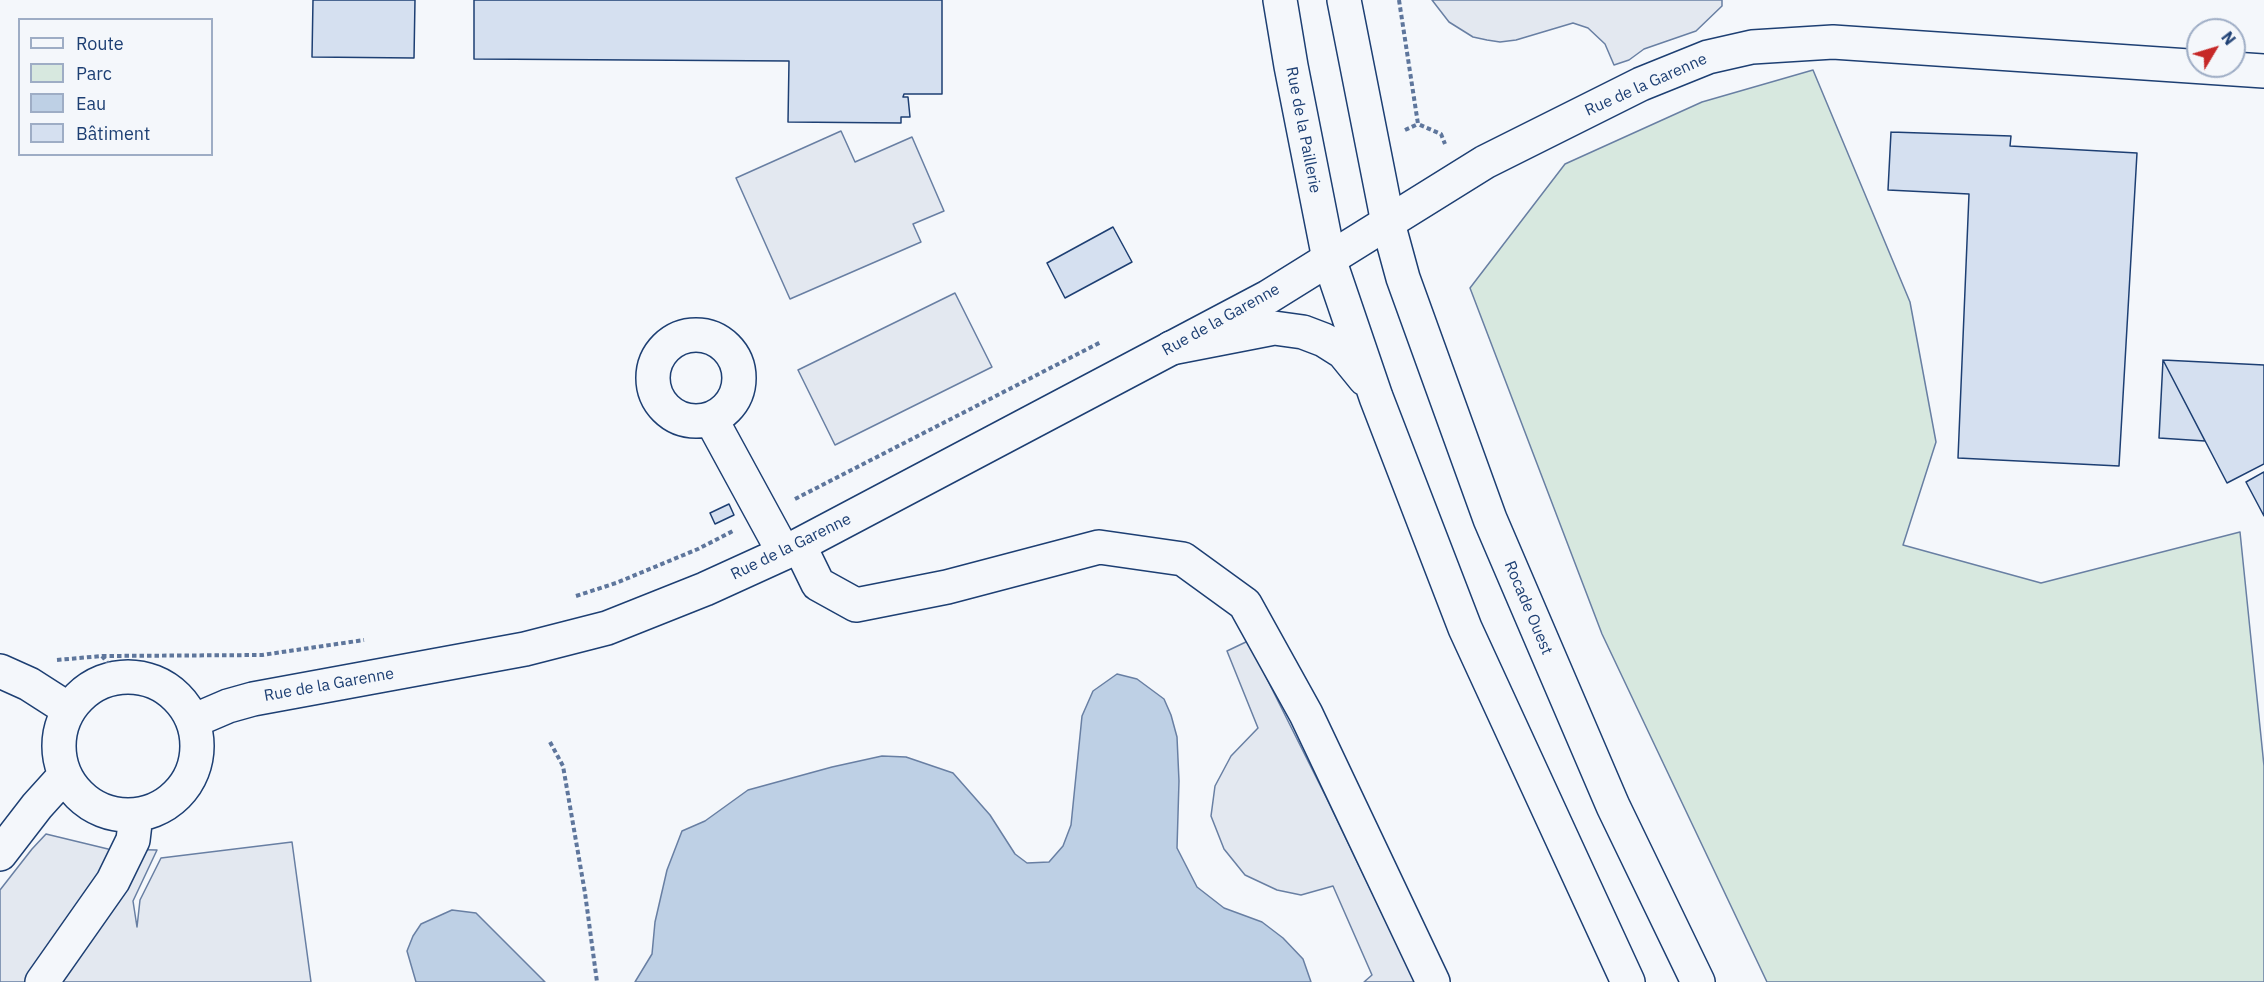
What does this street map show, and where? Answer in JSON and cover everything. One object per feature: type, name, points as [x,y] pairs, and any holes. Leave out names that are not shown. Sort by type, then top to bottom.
[{"type":"street","name":"Rue de la Paillerie","points":[[1280,0],[1329,259]]},
{"type":"street","points":[[1344,0],[1388,223]]},
{"type":"street","name":"Rue de la Garenne","points":[[193,721],[228,706],[253,699],[525,649],[607,628],[705,589],[791,549],[1268,297],[1485,162],[1641,84],[1708,57],[1752,47],[1833,42],[2264,71]]},
{"type":"street","name":"Rocade Ouest","points":[[1388,223],[1403,278],[1490,519],[1613,806],[1698,982]]},
{"type":"street","points":[[1329,259],[1376,397],[1465,628],[1628,982]]},
{"type":"street","points":[[1171,348],[1274,328],[1303,332],[1324,340],[1343,352],[1376,397]]},
{"type":"street","points":[[711,419],[764,515],[818,585],[856,604],[947,587],[1098,546],[1183,559],[1245,604],[1306,714],[1433,982]]},
{"type":"street","points":[[110,666],[163,686],[181,701],[193,721],[197,742],[195,763],[187,783],[173,798],[156,809],[135,815],[117,814],[99,809],[83,799],[65,775],[58,748],[60,728],[68,709],[81,693],[98,682],[110,666]]},
{"type":"street","points":[[0,671],[29,684],[68,709]]},
{"type":"street","points":[[0,854],[36,806],[65,775]]},
{"type":"street","points":[[42,982],[113,881],[133,840],[135,815]]},
{"type":"path","points":[[1399,0],[1418,124]]},
{"type":"path","points":[[1405,130],[1418,124],[1441,134],[1445,144]]},
{"type":"path","points":[[575,597],[616,583],[698,549],[1103,341]]},
{"type":"path","points":[[53,661],[110,666],[262,655],[366,639]]},
{"type":"path","points":[[550,742],[562,766],[585,893],[597,982]]},
{"type":"green space","points":[[1813,70],[1910,302],[1936,442],[1903,545],[2041,583],[2240,532],[2264,766],[2264,982],[1767,982],[1602,634],[1470,288],[1565,164],[1702,102]]},
{"type":"shaded area","points":[[1432,0],[1722,0],[1722,6],[1696,31],[1644,49],[1629,60],[1614,65],[1605,44],[1588,28],[1573,23],[1516,40],[1500,42],[1487,40],[1473,37],[1449,22]]},
{"type":"shaded area","points":[[841,131],[855,162],[912,137],[944,211],[913,224],[921,242],[790,299],[736,178]]},
{"type":"shaded area","points":[[955,293],[992,367],[835,445],[798,370]]},
{"type":"shaded area","points":[[1248,641],[1415,982],[1364,982],[1372,975],[1333,886],[1301,895],[1277,890],[1245,875],[1224,849],[1211,816],[1215,786],[1231,756],[1258,728],[1227,651]]},
{"type":"shaded area","points":[[46,834],[108,849],[157,850],[133,901],[137,927],[140,900],[161,858],[292,842],[311,982],[0,982],[0,890]]},
{"type":"water","points":[[1117,674],[1137,679],[1164,699],[1171,715],[1177,737],[1179,781],[1177,848],[1197,887],[1224,908],[1262,922],[1283,938],[1303,959],[1311,982],[635,982],[652,954],[655,922],[667,870],[682,831],[705,821],[748,790],[882,756],[906,757],[953,773],[990,815],[1015,854],[1027,863],[1049,862],[1063,846],[1071,825],[1082,716],[1093,691]]},
{"type":"water","points":[[452,910],[476,913],[545,982],[416,982],[407,951],[413,936],[421,924]]},
{"type":"building","points":[[313,0],[415,0],[414,58],[312,57]]},
{"type":"building","points":[[474,0],[942,0],[942,94],[904,94],[903,97],[908,97],[910,117],[901,117],[901,123],[788,122],[789,61],[474,59]]},
{"type":"building","points":[[1891,132],[2011,136],[2010,146],[2137,153],[2119,466],[1958,458],[1969,194],[1888,190]]},
{"type":"building","points":[[1113,227],[1132,262],[1065,298],[1047,263]]},
{"type":"building","points":[[2163,360],[2264,365],[2264,464],[2227,483]]},
{"type":"building","points":[[2163,360],[2205,441],[2159,438]]},
{"type":"building","points":[[2264,472],[2264,516],[2246,482]]},
{"type":"building","points":[[729,504],[734,515],[715,524],[710,513]]}]
